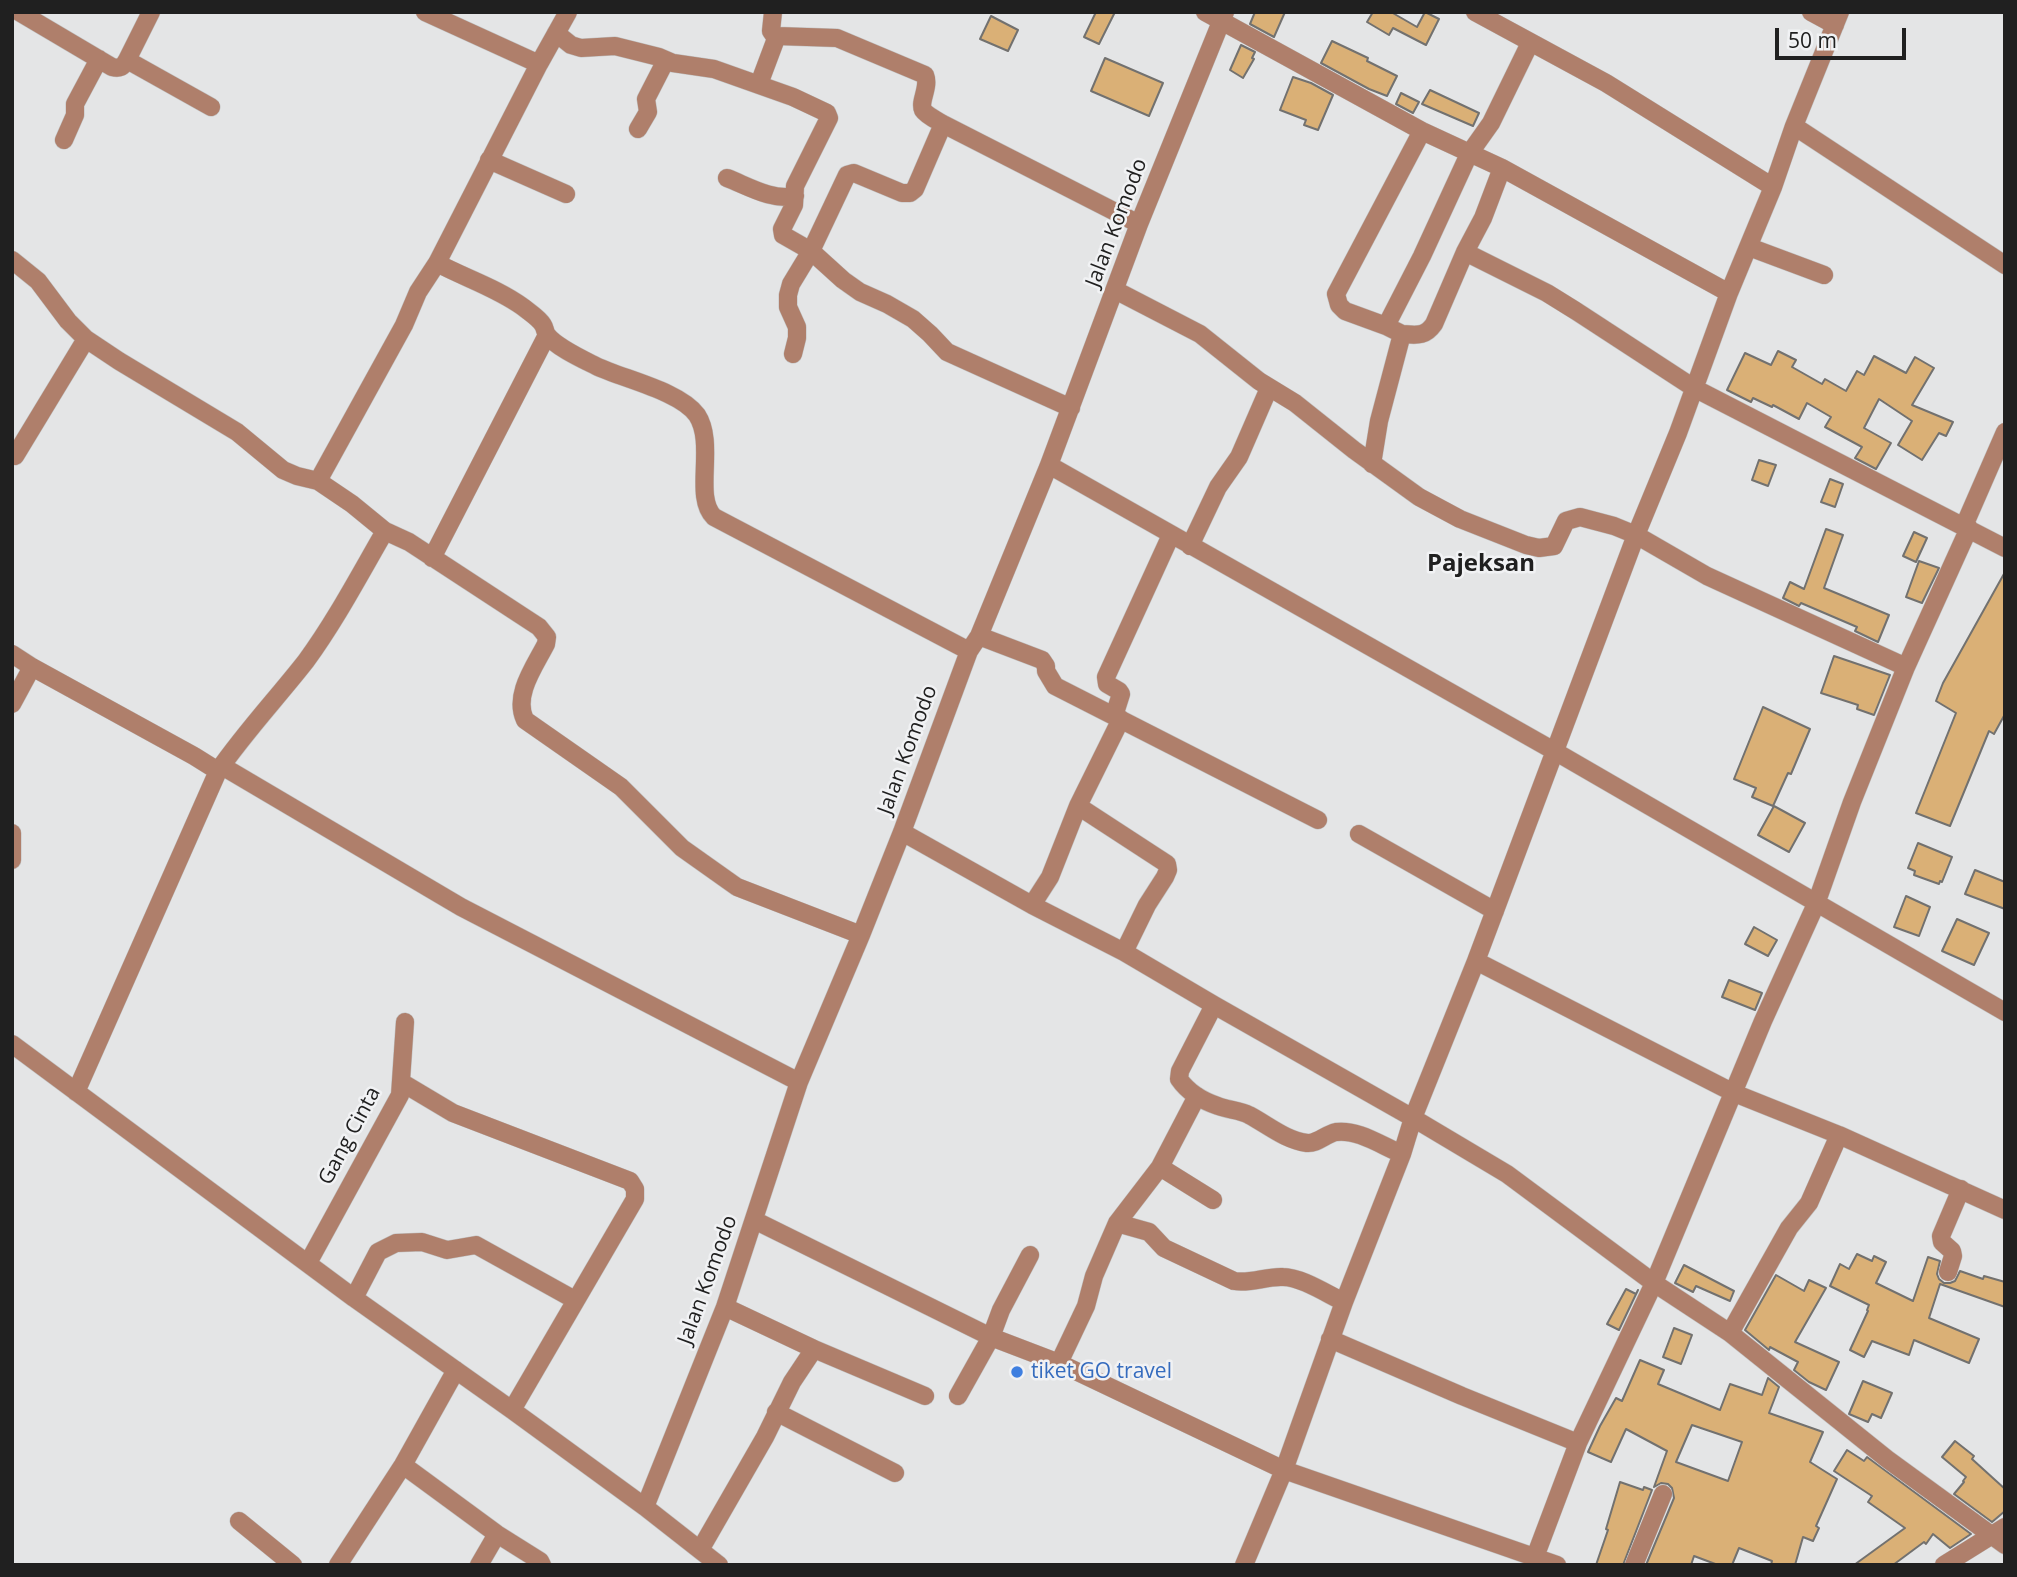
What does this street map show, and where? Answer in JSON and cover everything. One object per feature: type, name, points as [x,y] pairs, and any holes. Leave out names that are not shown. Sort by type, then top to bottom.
[{"type":"street","points":[[12,23],[19,12],[118,68],[124,66],[151,12]]},
{"type":"street","points":[[425,12],[538,64]]},
{"type":"street","points":[[318,481],[392,348],[418,292],[437,263],[538,64],[568,12]]},
{"type":"street","points":[[773,12],[771,31],[777,36],[837,38],[925,75],[927,82],[923,110],[943,124],[1139,224]]},
{"type":"street","points":[[1205,12],[1223,16],[1422,131],[1502,168],[1729,293]]},
{"type":"street","points":[[1475,12],[1606,83],[1773,187]]},
{"type":"street","points":[[1244,1565],[1283,1470],[1343,1302],[1556,752],[1636,535],[1838,19],[1811,12]]},
{"type":"street","name":"Jalan Komodo","points":[[645,1507],[725,1307],[799,1082],[902,832],[969,651],[979,636],[1049,465],[1139,224],[1223,16]]},
{"type":"street","points":[[556,33],[571,45],[581,48],[615,46],[692,67],[714,69],[815,106],[829,115],[795,186],[794,205],[783,235],[811,251],[860,292],[913,319],[947,352],[1071,408]]},
{"type":"street","points":[[759,84],[777,36]]},
{"type":"street","points":[[1372,464],[1394,330],[1417,266],[1469,154],[1491,123],[1530,43]]},
{"type":"street","points":[[64,140],[75,116],[75,104],[99,59]]},
{"type":"street","points":[[127,60],[211,107]]},
{"type":"street","points":[[638,129],[648,112],[646,100],[666,60]]},
{"type":"street","points":[[793,354],[797,327],[788,307],[791,284],[811,251],[847,176],[854,173],[902,193],[910,193],[915,189],[943,124]]},
{"type":"street","points":[[1794,126],[2005,265]]},
{"type":"street","points":[[1422,131],[1336,294],[1339,305],[1345,311],[1394,330],[1421,334],[1429,332],[1483,218],[1502,168]]},
{"type":"street","points":[[489,160],[566,194]]},
{"type":"street","points":[[727,178],[766,194],[785,198],[795,196]]},
{"type":"street","points":[[1749,247],[1824,275]]},
{"type":"street","points":[[1465,252],[1546,293],[1694,388],[2005,548]]},
{"type":"street","points":[[12,260],[38,281],[68,321],[86,339],[237,432],[283,470],[318,481],[352,503],[385,531],[409,542],[544,631],[546,644],[522,695],[522,714],[525,720],[621,787],[682,848],[737,887],[861,935]]},
{"type":"street","points":[[437,263],[523,307],[542,323],[547,335],[566,349],[598,367],[677,399],[695,412],[705,434],[706,507],[714,517],[969,651]]},
{"type":"street","points":[[1115,290],[1200,334],[1269,388],[1295,403],[1372,464],[1419,498],[1445,512],[1539,548],[1554,546],[1566,521],[1572,518],[1580,517],[1614,526],[1636,535],[1707,576],[1906,667]]},
{"type":"street","points":[[432,558],[547,335]]},
{"type":"street","points":[[15,456],[86,339]]},
{"type":"street","points":[[1190,546],[1218,487],[1239,457],[1269,388]]},
{"type":"street","points":[[1533,1560],[1578,1443],[1654,1283],[1763,1021],[1816,904],[1852,802],[1906,667],[2005,432]]},
{"type":"street","points":[[1049,465],[1556,752],[2005,1012]]},
{"type":"street","points":[[76,1092],[220,769],[307,660],[385,531]]},
{"type":"street","points":[[1032,905],[1050,877],[1078,806],[1118,718],[1121,694],[1108,684],[1106,677],[1171,535]]},
{"type":"street","points":[[979,636],[1042,660],[1055,686],[1318,820]]},
{"type":"street","points":[[12,654],[461,907],[799,1082]]},
{"type":"street","points":[[12,704],[32,667]]},
{"type":"street","points":[[1078,806],[1167,864],[1166,877],[1147,905],[1124,952]]},
{"type":"street","points":[[902,832],[1032,905],[1124,952],[1507,1174],[1654,1283],[1730,1333],[1887,1459],[2001,1536],[1944,1565]]},
{"type":"street","points":[[12,833],[12,860]]},
{"type":"street","points":[[1360,834],[1495,911]]},
{"type":"street","points":[[1476,961],[1734,1093],[1839,1135],[2005,1210]]},
{"type":"street","points":[[1214,1005],[1180,1072],[1179,1079],[1186,1089],[1217,1106],[1246,1113],[1282,1135],[1304,1143],[1312,1143],[1332,1133],[1345,1132],[1402,1154]]},
{"type":"street","name":"Gang Cinta","points":[[308,1263],[400,1095],[405,1023]]},
{"type":"street","points":[[12,1044],[354,1298],[645,1507],[719,1565]]},
{"type":"street","points":[[401,1082],[453,1113],[630,1181],[633,1185],[635,1199],[512,1410]]},
{"type":"street","points":[[1059,1363],[1086,1306],[1094,1276],[1117,1223],[1160,1167],[1197,1096]]},
{"type":"street","points":[[1730,1333],[1789,1228],[1809,1203],[1839,1135]]},
{"type":"street","points":[[1160,1167],[1213,1200]]},
{"type":"street","points":[[1948,1272],[1952,1251],[1942,1242],[1941,1236],[1961,1189]]},
{"type":"street","points":[[754,1220],[992,1337],[1059,1363],[1283,1470],[1533,1560],[1557,1565]]},
{"type":"street","points":[[1117,1223],[1149,1232],[1164,1248],[1234,1281],[1244,1283],[1287,1277],[1343,1302]]},
{"type":"street","points":[[354,1298],[379,1252],[396,1244],[422,1242],[447,1250],[476,1245],[575,1300]]},
{"type":"street","points":[[958,1396],[992,1337],[1001,1310],[1030,1255]]},
{"type":"street","points":[[725,1307],[814,1349],[925,1396]]},
{"type":"street","points":[[1331,1339],[1578,1443]]},
{"type":"street","points":[[700,1550],[814,1349]]},
{"type":"street","points":[[338,1565],[402,1465],[456,1370]]},
{"type":"street","points":[[776,1412],[895,1473]]},
{"type":"street","points":[[402,1465],[542,1565]]},
{"type":"street","points":[[1634,1565],[1663,1494]]},
{"type":"street","points":[[239,1521],[293,1565]]},
{"type":"street","points":[[480,1565],[497,1534]]},
{"type":"building","points":[[1096,12],[1115,12],[1099,44],[1084,37]]},
{"type":"building","points":[[1255,12],[1285,12],[1274,37],[1250,24]]},
{"type":"building","points":[[1373,12],[1391,12],[1417,27],[1425,12],[1439,19],[1426,45],[1393,28],[1389,35],[1367,22]]},
{"type":"building","points":[[991,16],[1018,30],[1008,51],[980,39]]},
{"type":"building","points":[[1332,41],[1397,76],[1387,96],[1321,63]]},
{"type":"building","points":[[1241,45],[1255,52],[1243,78],[1230,70]]},
{"type":"building","points":[[1105,58],[1163,83],[1149,116],[1091,91]]},
{"type":"building","points":[[1293,77],[1333,95],[1318,130],[1304,125],[1306,120],[1280,110]]},
{"type":"building","points":[[1430,90],[1479,113],[1473,126],[1422,104]]},
{"type":"building","points":[[1401,93],[1419,102],[1413,113],[1396,104]]},
{"type":"building","points":[[1778,351],[1796,360],[1792,367],[1822,384],[1825,379],[1846,391],[1857,371],[1864,375],[1874,356],[1906,373],[1915,357],[1934,368],[1912,405],[1953,422],[1946,436],[1939,433],[1922,460],[1898,445],[1912,421],[1879,399],[1864,428],[1891,443],[1876,469],[1855,458],[1862,447],[1825,427],[1831,417],[1807,403],[1799,419],[1773,405],[1772,407],[1753,398],[1751,402],[1727,390],[1745,353],[1771,365]]},
{"type":"building","points":[[1759,460],[1776,465],[1768,486],[1752,480]]},
{"type":"building","points":[[1830,479],[1843,484],[1835,507],[1821,502]]},
{"type":"building","points":[[1826,529],[1843,535],[1824,588],[1889,615],[1878,642],[1855,631],[1857,627],[1783,598],[1790,582],[1804,589]]},
{"type":"building","points":[[1914,532],[1927,538],[1916,562],[1903,556]]},
{"type":"building","points":[[1919,561],[1939,568],[1922,603],[1906,597]]},
{"type":"building","points":[[2005,572],[2005,714],[1994,734],[1989,731],[1950,826],[1916,813],[1956,713],[1936,701],[1943,683]]},
{"type":"building","points":[[1834,656],[1890,675],[1874,715],[1857,709],[1858,705],[1821,693]]},
{"type":"building","points":[[1763,707],[1810,729],[1791,774],[1788,773],[1773,806],[1752,797],[1756,788],[1734,779]]},
{"type":"building","points":[[1774,806],[1805,823],[1789,852],[1758,835]]},
{"type":"building","points":[[1918,843],[1952,857],[1939,884],[1914,875],[1915,871],[1908,868]]},
{"type":"building","points":[[1975,870],[2005,882],[2005,909],[1965,894]]},
{"type":"building","points":[[1906,896],[1930,907],[1919,936],[1894,927]]},
{"type":"building","points":[[1957,919],[1989,933],[1974,965],[1942,951]]},
{"type":"building","points":[[1754,927],[1777,940],[1768,956],[1745,944]]},
{"type":"building","points":[[1729,980],[1762,993],[1755,1010],[1722,997]]},
{"type":"building","points":[[1857,1254],[1872,1261],[1874,1256],[1886,1262],[1876,1283],[1913,1301],[1928,1257],[1940,1261],[1937,1274],[1944,1283],[1955,1281],[1960,1271],[1983,1279],[1984,1276],[2005,1282],[2005,1307],[1940,1284],[1929,1318],[1979,1339],[1969,1363],[1914,1340],[1909,1355],[1872,1341],[1864,1357],[1850,1350],[1869,1305],[1830,1286],[1840,1264],[1849,1269]]},
{"type":"building","points":[[1684,1265],[1734,1291],[1730,1301],[1696,1286],[1693,1292],[1675,1283]]},
{"type":"building","points":[[1776,1275],[1804,1291],[1809,1280],[1826,1288],[1795,1342],[1839,1362],[1826,1390],[1809,1382],[1794,1370],[1798,1362],[1770,1347],[1769,1350],[1745,1330]]},
{"type":"building","points":[[1626,1289],[1636,1294],[1638,1290],[1619,1330],[1607,1324]]},
{"type":"building","points":[[1674,1328],[1692,1335],[1681,1364],[1663,1357]]},
{"type":"building","points":[[1640,1360],[1664,1370],[1658,1384],[1720,1410],[1730,1384],[1762,1395],[1768,1378],[1779,1387],[1769,1413],[1823,1432],[1810,1462],[1837,1479],[1816,1526],[1819,1528],[1813,1541],[1803,1537],[1795,1565],[1771,1565],[1772,1561],[1739,1548],[1732,1565],[1718,1565],[1694,1556],[1691,1565],[1646,1565],[1674,1498],[1672,1488],[1668,1484],[1661,1483],[1654,1487],[1667,1451],[1626,1429],[1611,1462],[1588,1452],[1616,1398],[1622,1401]],"holes":[[[1692,1425],[1742,1442],[1728,1481],[1676,1462]]]},
{"type":"building","points":[[1863,1381],[1892,1393],[1881,1418],[1872,1414],[1868,1422],[1849,1414]]},
{"type":"building","points":[[1955,1441],[1974,1456],[1972,1459],[2005,1489],[2005,1511],[1992,1522],[1954,1494],[1966,1477],[1942,1457]]},
{"type":"building","points":[[1847,1450],[1864,1461],[1867,1457],[1971,1534],[1950,1548],[1933,1534],[1926,1544],[1924,1542],[1893,1565],[1854,1565],[1905,1528],[1868,1502],[1872,1496],[1834,1471]]},
{"type":"building","points":[[1620,1482],[1643,1490],[1644,1487],[1652,1490],[1623,1565],[1596,1565],[1608,1530],[1606,1529]]},
{"type":"place","name":"tiket GO travel","points":[[1017,1372]]},
{"type":"district","name":"Pajeksan","points":[[1481,564]]}]
